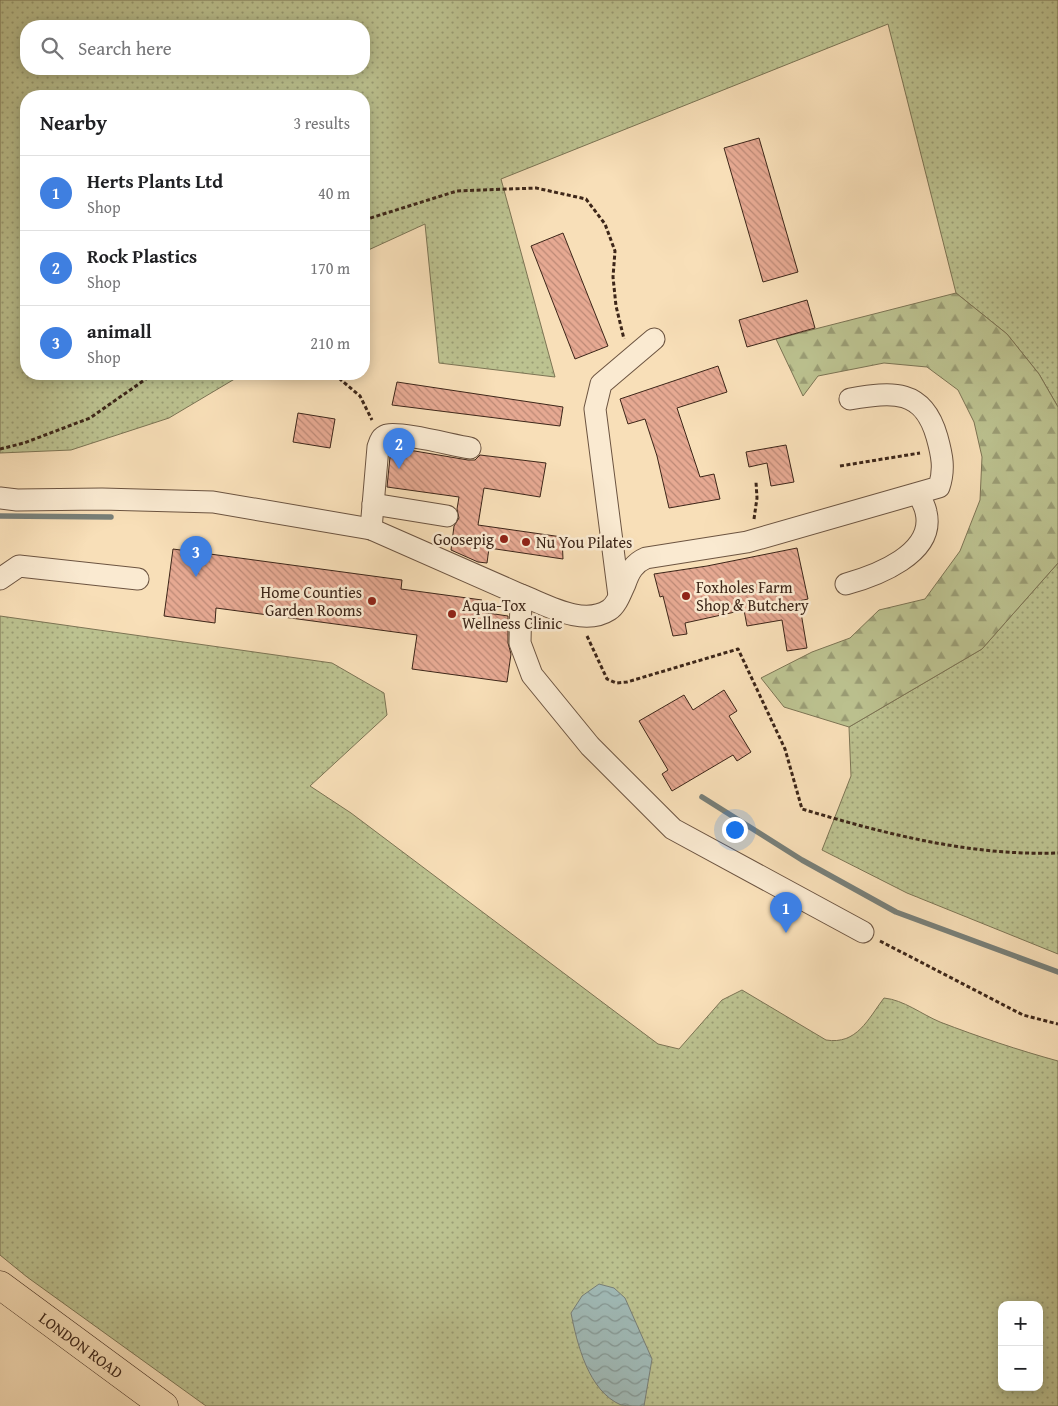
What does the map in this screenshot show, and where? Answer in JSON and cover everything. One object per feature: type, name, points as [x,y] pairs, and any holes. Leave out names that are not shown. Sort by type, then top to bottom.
[{"type":"main road","name":"LONDON ROAD","points":[[0,1285],[164,1406]]},
{"type":"lane","points":[[619,596],[595,409],[601,384],[654,339]]},
{"type":"lane","points":[[0,498],[17,500],[112,499],[213,502],[379,530],[522,595],[577,615],[592,616],[610,610],[632,568],[638,562],[747,542],[938,487],[943,475],[940,450],[932,421],[926,410],[914,401],[898,396],[876,395],[850,399]]},
{"type":"lane","points":[[371,529],[378,447],[381,439],[387,435],[400,435],[470,448]]},
{"type":"lane","points":[[846,584],[892,568],[910,553],[923,536],[926,524],[926,513],[918,494]]},
{"type":"lane","points":[[373,504],[447,516]]},
{"type":"lane","points":[[0,579],[18,566],[138,579]]},
{"type":"lane","points":[[522,595],[520,642],[532,674],[590,746],[673,829],[863,932]]},
{"type":"path","points":[[370,218],[457,191],[536,188],[586,199],[605,224],[615,251],[613,276],[616,306],[629,360]]},
{"type":"path","points":[[0,449],[24,443],[90,418],[144,380]]},
{"type":"path","points":[[341,380],[360,396],[381,439]]},
{"type":"path","points":[[840,466],[940,450]]},
{"type":"path","points":[[747,542],[755,516],[756,482]]},
{"type":"path","points":[[577,615],[606,679],[616,683],[738,649],[785,749],[802,809],[884,833],[948,846],[1058,853]]},
{"type":"path","points":[[863,932],[1023,1015],[1058,1024]]},
{"type":"green space","points":[[0,0],[1058,0],[1058,407],[1039,374],[1007,334],[956,293],[888,24],[501,179],[555,377],[439,363],[425,224],[370,249],[370,90],[20,90],[20,380],[233,380],[169,418],[71,450],[0,453]]},
{"type":"green space","points":[[956,293],[1007,334],[1039,374],[1058,407],[1058,563],[982,649],[849,727],[784,707],[761,678],[812,652],[850,638],[879,610],[925,599],[960,551],[980,500],[982,457],[974,422],[958,390],[927,367],[884,363],[818,376],[803,396],[776,339]]},
{"type":"green space","points":[[1058,563],[1058,954],[907,893],[822,850],[851,776],[849,727],[982,649]]},
{"type":"green space","points":[[0,616],[332,663],[384,693],[387,715],[310,786],[351,813],[658,1044],[679,1049],[722,1000],[742,990],[826,1040],[846,1038],[861,1029],[884,998],[899,1001],[940,1022],[969,1033],[1058,1061],[1058,1406],[206,1406],[27,1277],[0,1255]]},
{"type":"water","points":[[599,1284],[614,1288],[625,1298],[652,1359],[644,1406],[621,1405],[610,1398],[592,1378],[581,1352],[571,1313],[582,1296]]},
{"type":"building","points":[[759,138],[798,272],[763,282],[724,148]]},
{"type":"building","points":[[563,233],[608,346],[575,359],[531,246]]},
{"type":"building","points":[[807,300],[815,328],[747,347],[739,320]]},
{"type":"building","points":[[718,366],[727,392],[677,408],[700,477],[714,474],[720,499],[669,508],[657,456],[645,419],[628,424],[620,399]]},
{"type":"building","points":[[397,382],[563,407],[560,426],[392,405]]},
{"type":"building","points":[[298,413],[335,419],[330,448],[293,442]]},
{"type":"building","points":[[786,445],[794,482],[771,486],[767,463],[749,467],[746,452]]},
{"type":"building","points":[[391,447],[468,460],[475,460],[480,455],[546,463],[540,497],[484,488],[478,525],[562,537],[563,559],[489,548],[487,563],[478,562],[451,550],[454,526],[459,518],[457,509],[459,497],[387,487]]},
{"type":"building","points":[[797,548],[808,599],[799,601],[807,648],[787,651],[782,620],[747,626],[744,610],[685,623],[687,634],[673,636],[663,596],[660,597],[654,574],[707,566]]},
{"type":"building","points":[[173,549],[402,580],[401,589],[482,600],[481,612],[508,616],[508,643],[511,654],[507,682],[412,669],[417,635],[216,608],[215,623],[164,616]]},
{"type":"building","points":[[724,690],[737,711],[729,716],[751,752],[737,761],[733,755],[672,791],[662,774],[668,770],[639,721],[684,695],[693,710]]},
{"type":"waterway","points":[[0,516],[111,517]]},
{"type":"waterway","points":[[702,797],[802,860],[896,912],[1058,972]]},
{"type":"place","name":"Rock Plastics","points":[[399,469]]},
{"type":"place","name":"Goosepig","points":[[504,539]]},
{"type":"place","name":"Nu You Pilates","points":[[526,542]]},
{"type":"place","name":"animall","points":[[196,577]]},
{"type":"place","name":"Foxholes Farm Shop & Butchery","points":[[686,596]]},
{"type":"place","name":"Home Counties Garden Rooms","points":[[372,601]]},
{"type":"place","name":"Aqua-Tox Wellness Clinic","points":[[452,614]]},
{"type":"place","name":"Herts Plants Ltd","points":[[786,933]]}]
